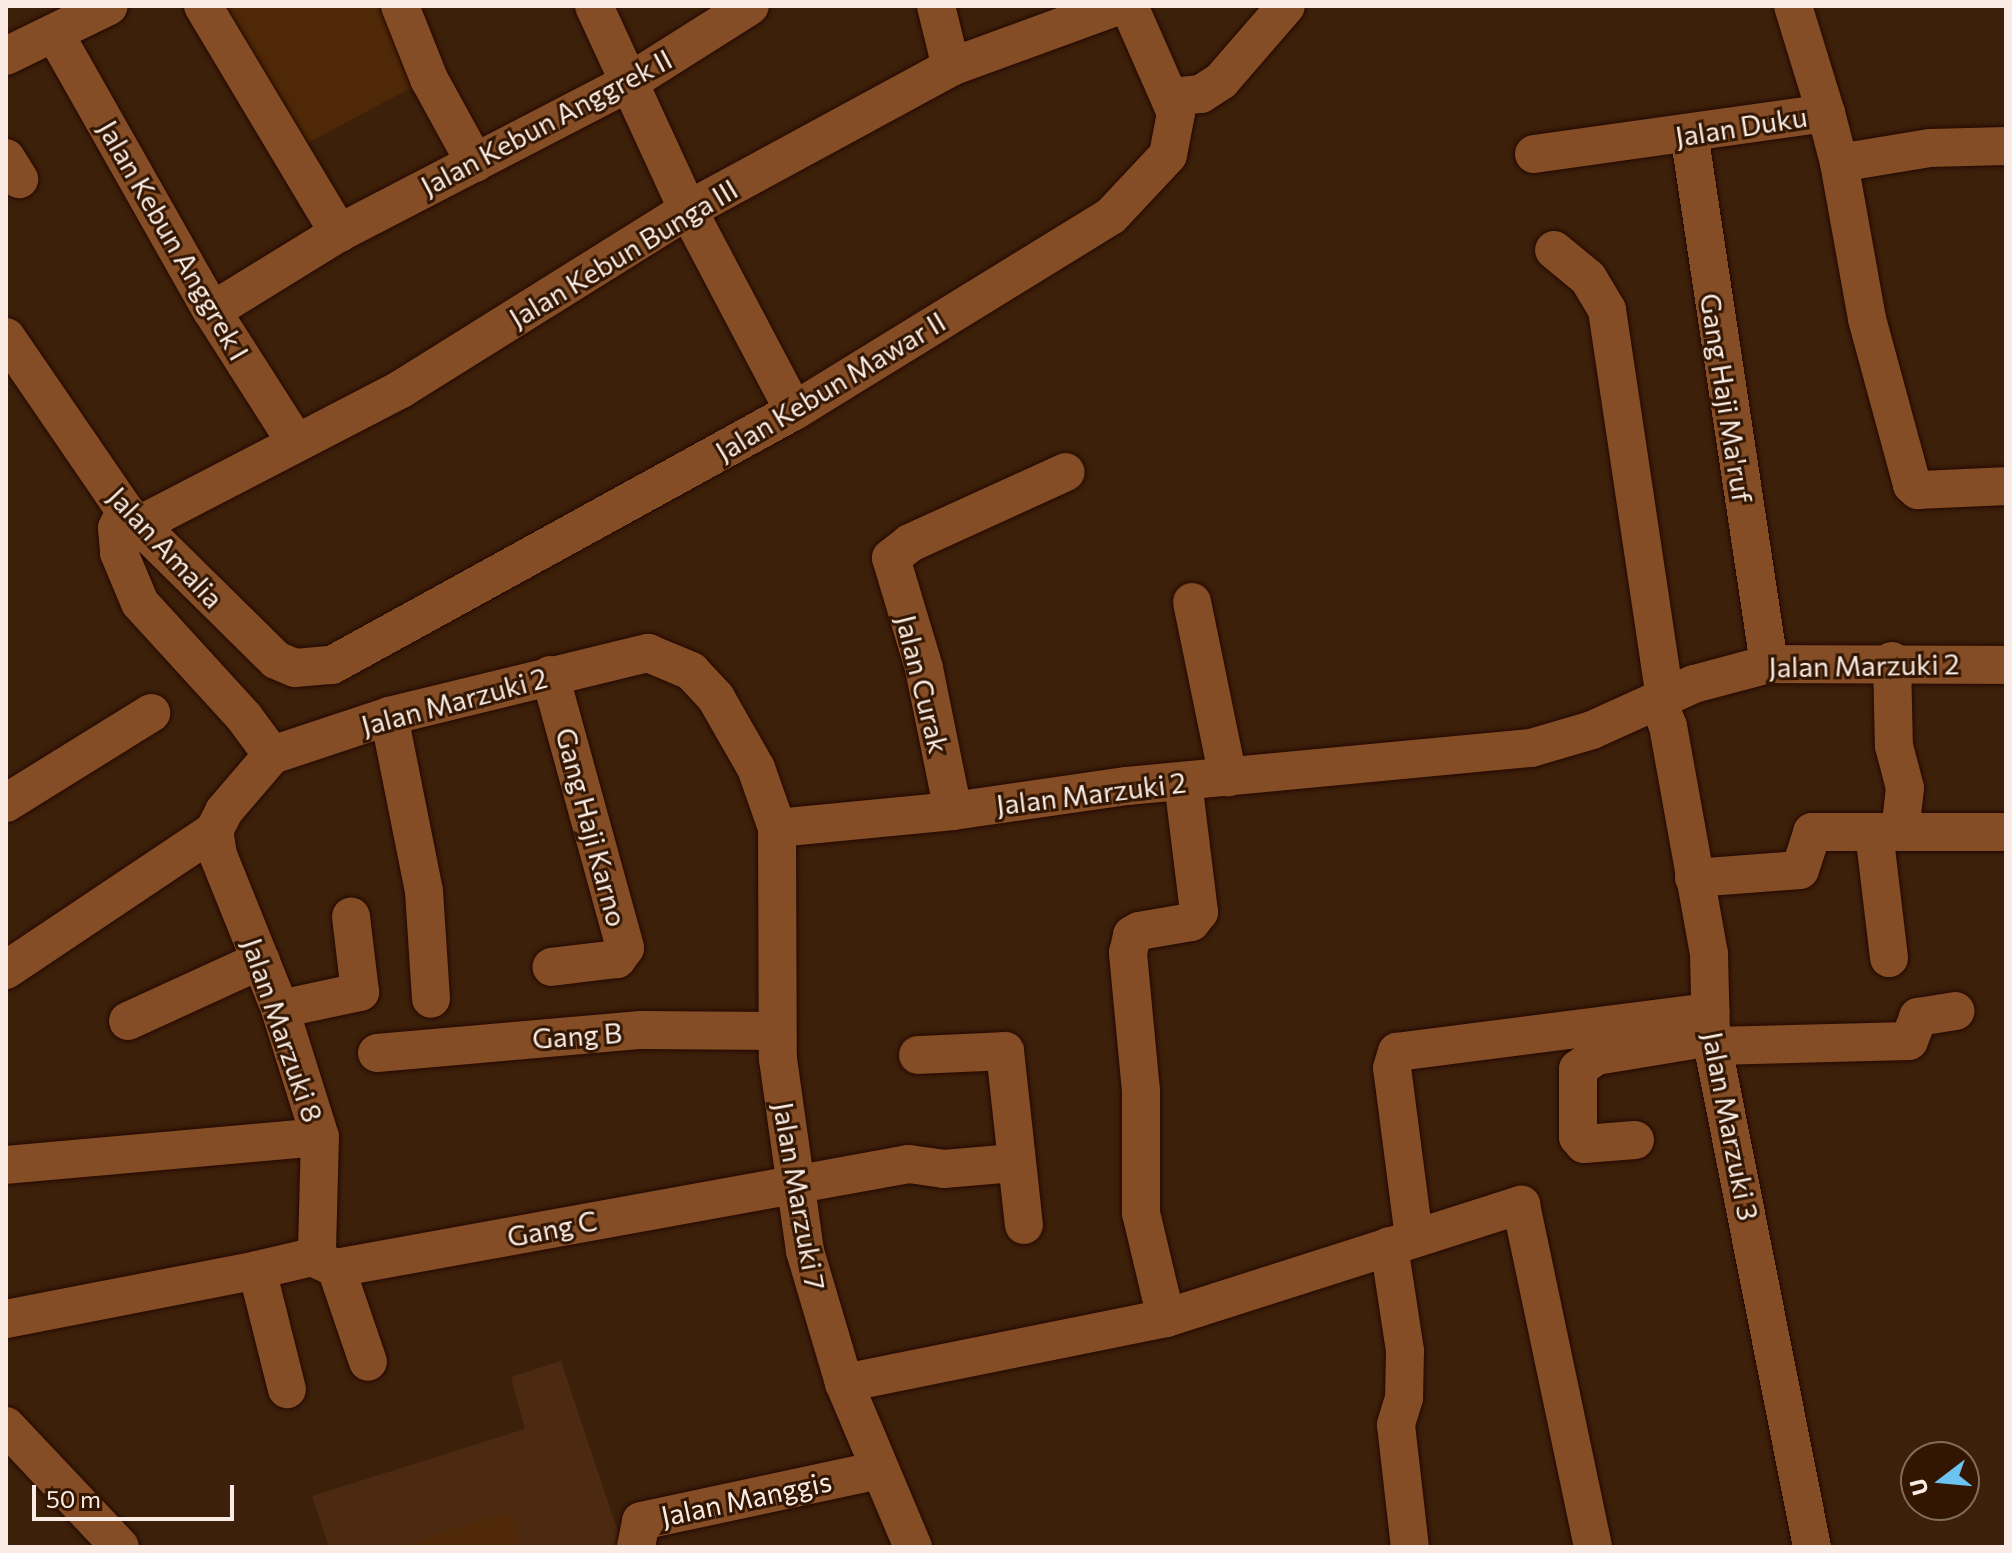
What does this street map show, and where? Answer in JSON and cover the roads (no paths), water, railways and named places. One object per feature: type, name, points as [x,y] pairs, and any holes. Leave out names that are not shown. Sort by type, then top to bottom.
[{"type":"street","points":[[6,56],[109,6]]},
{"type":"street","points":[[203,6],[339,233]]},
{"type":"street","points":[[400,6],[429,79],[475,163]]},
{"type":"street","points":[[594,6],[688,210],[794,411]]},
{"type":"street","name":"Jalan Kebun Anggrek II","points":[[212,311],[339,233],[628,83],[750,6]]},
{"type":"street","points":[[936,6],[951,67]]},
{"type":"street","name":"Jalan Kebun Bunga III","points":[[132,518],[296,443],[401,389],[688,210],[951,67],[1118,6]]},
{"type":"street","name":"Jalan Kebun Mawar II","points":[[332,665],[794,411],[1111,216],[1168,155],[1176,113],[1129,6]]},
{"type":"street","points":[[1171,97],[1201,94],[1221,81],[1286,6]]},
{"type":"street","points":[[1793,6],[1826,113]]},
{"type":"street","name":"Jalan Kebun Anggrek I","points":[[55,34],[212,311],[296,443]]},
{"type":"street","name":"Jalan Duku","points":[[1534,154],[1826,113],[1839,163],[1867,319],[1912,485],[1918,490],[2006,486]]},
{"type":"street","name":"Gang Haji Ma'ruf","points":[[1689,133],[1769,664]]},
{"type":"street","points":[[1839,163],[1930,148],[2006,146]]},
{"type":"street","name":"Jalan Marzuki 3","points":[[1554,250],[1588,278],[1607,310],[1662,701],[1709,954],[1712,1032],[1812,1547]]},
{"type":"street","name":"Jalan Amalia","points":[[6,337],[132,518],[276,660],[295,668],[332,665]]},
{"type":"street","name":"Jalan Curak","points":[[953,811],[924,668],[891,558],[910,543],[1066,472]]},
{"type":"street","points":[[6,970],[214,831],[258,736],[140,603],[119,553],[117,528],[132,518]]},
{"type":"street","points":[[1192,602],[1228,777]]},
{"type":"street","name":"Jalan Marzuki 2","points":[[258,736],[389,716],[648,653],[691,671],[735,729],[777,828],[953,811],[1183,781],[1531,748],[1769,664],[1892,661],[2006,665]]},
{"type":"street","points":[[1889,958],[1887,832],[1905,788],[1894,746],[1892,661]]},
{"type":"street","name":"Gang Haji Karno","points":[[550,675],[625,948],[617,959],[551,967]]},
{"type":"street","points":[[6,803],[151,713]]},
{"type":"street","points":[[389,716],[424,891],[431,999]]},
{"type":"street","points":[[1166,1318],[1141,1213],[1141,1091],[1128,953],[1132,935],[1139,931],[1191,922],[1199,912],[1183,781]]},
{"type":"street","name":"Jalan Marzuki 7","points":[[777,828],[777,1031],[805,1251],[844,1383],[913,1547]]},
{"type":"street","name":"Jalan Marzuki 8","points":[[214,831],[218,855],[280,1009],[320,1137],[319,1238],[324,1262]]},
{"type":"street","points":[[1694,878],[1793,872],[1802,867],[1810,833],[2006,832]]},
{"type":"street","points":[[280,1009],[360,992],[351,917]]},
{"type":"street","points":[[128,1021],[261,960]]},
{"type":"street","points":[[1410,1547],[1396,1425],[1404,1398],[1405,1351],[1392,1068],[1397,1052],[1407,1048],[1712,1032],[1909,1041],[1918,1017],[1956,1011]]},
{"type":"street","name":"Gang B","points":[[377,1053],[641,1030],[777,1031]]},
{"type":"street","points":[[1635,1140],[1584,1144],[1578,1137],[1578,1069],[1596,1056],[1712,1032]]},
{"type":"street","points":[[918,1055],[1005,1051],[1014,1163],[1024,1225]]},
{"type":"street","points":[[6,1165],[320,1137]]},
{"type":"street","name":"Gang C","points":[[324,1262],[909,1164],[944,1169],[1014,1163]]},
{"type":"street","points":[[844,1383],[1166,1318],[1521,1205],[1593,1547]]},
{"type":"street","points":[[6,1319],[257,1270],[324,1262],[368,1362]]},
{"type":"street","points":[[257,1270],[287,1389]]},
{"type":"street","points":[[6,1426],[120,1547]]},
{"type":"street","name":"Jalan Manggis","points":[[636,1547],[641,1521],[879,1470]]}]
